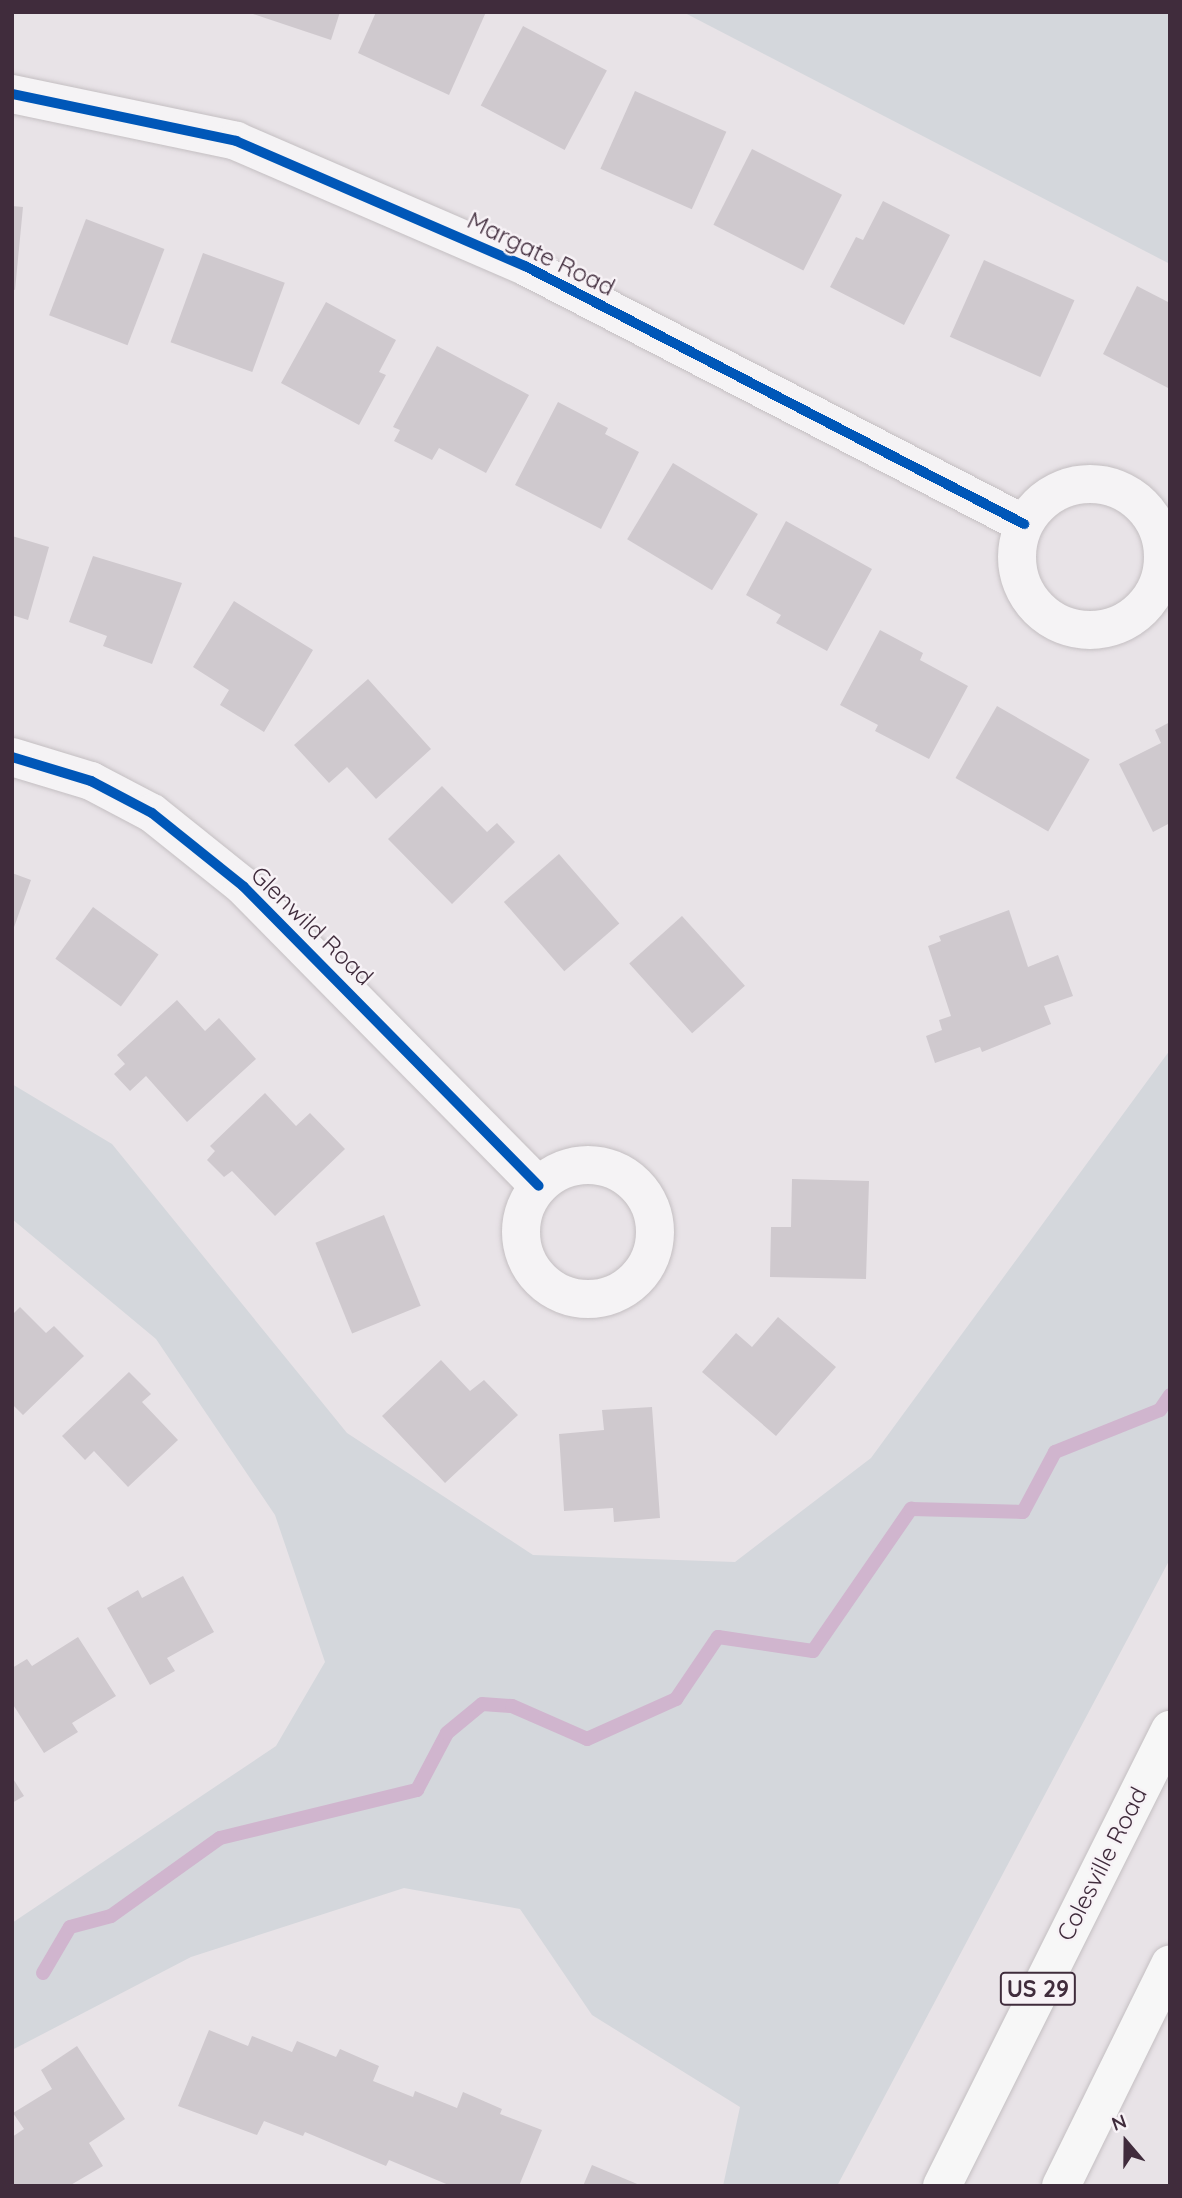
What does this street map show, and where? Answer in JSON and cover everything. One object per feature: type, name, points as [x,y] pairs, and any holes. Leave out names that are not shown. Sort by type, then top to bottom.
[{"type":"highway","name":"Colesville Road","points":[[942,2186],[1170,1730]]},
{"type":"highway","points":[[1061,2186],[1170,1964]]},
{"type":"street","name":"Margate Road","points":[[12,93],[236,141],[525,266],[1024,524]]},
{"type":"street","name":"Glenwild Road","points":[[12,757],[90,781],[152,813],[243,886],[539,1186]]},
{"type":"shaded area","points":[[683,12],[1170,12],[1170,264]]},
{"type":"shaded area","points":[[1170,1050],[1170,1559],[837,2186],[723,2186],[740,2107],[592,2015],[520,1909],[404,1888],[191,1957],[12,2050],[12,1923],[276,1746],[325,1662],[275,1515],[156,1339],[12,1219],[12,1084],[112,1144],[347,1433],[533,1555],[735,1562],[871,1458]]},
{"type":"building","points":[[247,12],[340,12],[331,40]]},
{"type":"building","points":[[376,12],[486,12],[449,95],[358,53]]},
{"type":"building","points":[[523,26],[607,71],[565,150],[481,105]]},
{"type":"building","points":[[635,91],[726,132],[692,209],[600,169]]},
{"type":"building","points":[[752,149],[842,195],[803,271],[713,225]]},
{"type":"building","points":[[883,201],[950,235],[904,325],[830,287],[856,237],[863,240]]},
{"type":"building","points":[[12,206],[23,207],[15,290],[12,289]]},
{"type":"building","points":[[86,219],[164,249],[128,345],[49,315]]},
{"type":"building","points":[[203,253],[285,283],[252,372],[171,342]]},
{"type":"building","points":[[984,260],[1074,300],[1040,377],[950,337]]},
{"type":"building","points":[[1137,286],[1170,303],[1170,389],[1103,354]]},
{"type":"building","points":[[326,302],[396,340],[379,372],[386,375],[359,425],[281,383]]},
{"type":"building","points":[[437,346],[529,395],[486,473],[439,448],[432,460],[394,441],[400,430],[393,427]]},
{"type":"building","points":[[558,402],[608,428],[605,434],[639,452],[601,529],[515,485]]},
{"type":"building","points":[[673,463],[758,514],[712,590],[627,539]]},
{"type":"building","points":[[786,521],[872,569],[827,651],[776,623],[781,615],[746,595]]},
{"type":"building","points":[[12,536],[49,547],[28,620],[12,615]]},
{"type":"building","points":[[93,556],[182,583],[152,664],[103,646],[107,636],[69,622]]},
{"type":"building","points":[[234,601],[313,650],[264,732],[220,705],[229,690],[193,667]]},
{"type":"building","points":[[880,630],[923,653],[920,660],[968,686],[929,759],[875,731],[878,725],[840,705]]},
{"type":"building","points":[[368,679],[431,749],[376,799],[347,767],[329,783],[294,745]]},
{"type":"building","points":[[997,706],[1090,760],[1048,831],[956,778]]},
{"type":"building","points":[[1170,722],[1170,823],[1153,832],[1119,764],[1161,743],[1155,730]]},
{"type":"building","points":[[442,786],[487,832],[497,823],[515,842],[452,904],[388,839]]},
{"type":"building","points":[[559,854],[619,923],[564,971],[504,902]]},
{"type":"building","points":[[12,873],[31,880],[13,930],[12,930]]},
{"type":"building","points":[[93,907],[159,955],[121,1006],[55,959]]},
{"type":"building","points":[[1009,910],[1028,967],[1058,955],[1073,996],[1044,1006],[1051,1024],[982,1052],[980,1047],[935,1063],[926,1036],[942,1030],[939,1020],[951,1016],[928,946],[941,941],[939,936]]},
{"type":"building","points":[[682,916],[745,986],[692,1033],[629,964]]},
{"type":"building","points":[[177,1000],[205,1031],[219,1018],[256,1059],[187,1122],[146,1076],[130,1091],[114,1074],[125,1064],[117,1055]]},
{"type":"building","points":[[265,1093],[296,1126],[310,1113],[345,1149],[275,1216],[232,1171],[224,1177],[207,1160],[215,1151],[210,1146]]},
{"type":"building","points":[[792,1179],[869,1181],[866,1279],[770,1277],[771,1227],[791,1227]]},
{"type":"building","points":[[384,1215],[421,1306],[352,1334],[315,1243]]},
{"type":"building","points":[[20,1307],[46,1333],[54,1326],[84,1356],[23,1415],[12,1404],[12,1315]]},
{"type":"building","points":[[778,1317],[836,1367],[776,1436],[702,1372],[736,1333],[752,1347]]},
{"type":"building","points":[[441,1360],[470,1391],[484,1380],[518,1415],[445,1483],[382,1416]]},
{"type":"building","points":[[129,1372],[151,1394],[142,1402],[178,1440],[128,1487],[94,1451],[85,1460],[62,1436]]},
{"type":"building","points":[[652,1407],[660,1518],[614,1522],[613,1508],[564,1511],[559,1434],[604,1430],[602,1410]]},
{"type":"building","points":[[183,1576],[214,1632],[167,1658],[175,1671],[150,1685],[107,1608],[138,1590],[142,1598]]},
{"type":"building","points":[[78,1637],[116,1696],[72,1723],[78,1732],[44,1753],[12,1703],[12,1668],[27,1659],[32,1666]]},
{"type":"building","points":[[12,1777],[24,1796],[12,1803]]},
{"type":"building","points":[[209,2030],[248,2046],[252,2036],[292,2052],[297,2041],[336,2057],[340,2049],[379,2066],[373,2081],[413,2097],[415,2091],[457,2108],[463,2092],[502,2109],[500,2114],[542,2130],[519,2186],[451,2186],[389,2160],[386,2166],[305,2132],[303,2136],[264,2121],[257,2135],[178,2106]]},
{"type":"building","points":[[77,2046],[125,2119],[89,2143],[103,2166],[69,2186],[12,2186],[12,2137],[24,2129],[13,2113],[52,2089],[41,2070]]},
{"type":"building","points":[[592,2165],[642,2186],[583,2186]]},
{"type":"waterway","points":[[43,1973],[70,1927],[111,1916],[220,1838],[417,1790],[447,1733],[482,1704],[512,1706],[587,1739],[676,1699],[718,1637],[813,1651],[911,1509],[1023,1512],[1055,1452],[1160,1410],[1170,1395]]},
{"type":"cycle path","points":[[12,94],[236,141],[525,266],[1024,524]]},
{"type":"cycle path","points":[[12,757],[91,781],[152,813],[243,886],[539,1186]]}]
